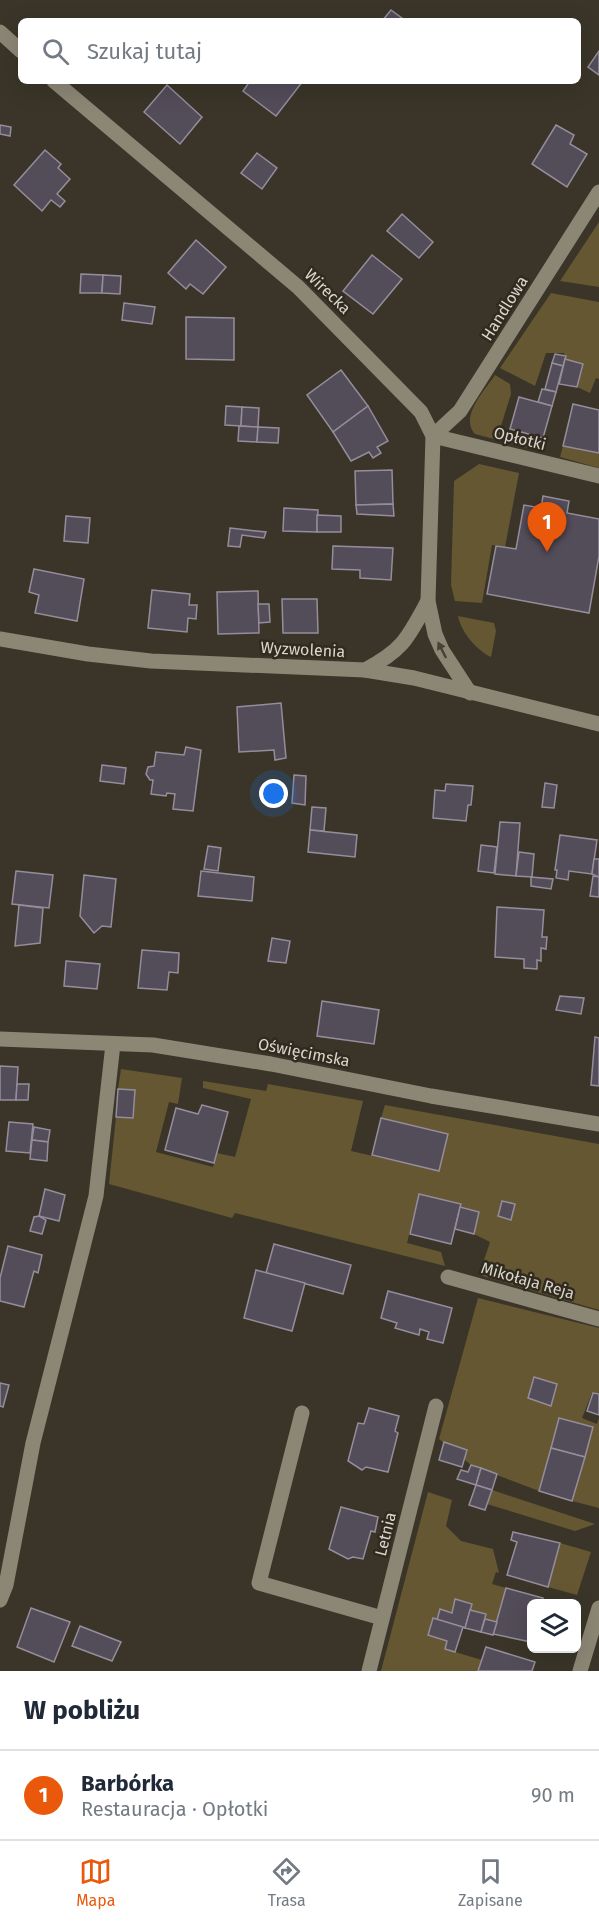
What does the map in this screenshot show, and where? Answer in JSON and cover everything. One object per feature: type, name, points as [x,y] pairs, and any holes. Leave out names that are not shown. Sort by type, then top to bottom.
[{"type":"street","points":[[0,32],[18,48]]},
{"type":"street","name":"Wirecka","points":[[58,84],[298,287],[421,412],[432,436],[428,601],[435,634],[442,650],[470,693]]},
{"type":"street","name":"Handlowa","points":[[432,436],[460,411],[599,192]]},
{"type":"street","name":"Opłotki","points":[[432,436],[599,476]]},
{"type":"street","name":"Wirecka","points":[[364,670],[392,655],[404,642],[428,601]]},
{"type":"street","name":"Wyzwolenia","points":[[0,639],[88,654],[151,661],[364,670],[414,678],[599,724]]},
{"type":"street","name":"Oświęcimska","points":[[0,1039],[153,1045],[599,1124]]},
{"type":"street","points":[[0,1600],[6,1586],[33,1443],[96,1196],[113,1044]]},
{"type":"street","name":"Mikołaja Reja","points":[[448,1277],[599,1319]]},
{"type":"street","name":"Letnia","points":[[369,1671],[436,1406]]},
{"type":"street","points":[[302,1413],[259,1583],[382,1618]]},
{"type":"street","points":[[580,1671],[599,1608]]},
{"type":"shaded area","points":[[599,222],[599,287],[560,281]]},
{"type":"shaded area","points":[[551,293],[599,302],[599,379],[596,378],[590,393],[577,387],[583,364],[565,359],[564,353],[546,353],[535,386],[500,368]]},
{"type":"shaded area","points":[[495,375],[510,384],[511,394],[500,429],[534,440],[532,449],[475,434],[471,427],[470,420],[475,404]]},
{"type":"shaded area","points":[[563,446],[599,453],[599,468],[560,457]]},
{"type":"shaded area","points":[[479,464],[519,473],[505,547],[492,545],[482,603],[455,601],[451,585],[454,481]]},
{"type":"shaded area","points":[[458,616],[494,623],[496,631],[491,657],[470,640]]},
{"type":"shaded area","points":[[121,1069],[182,1078],[178,1104],[169,1102],[156,1152],[213,1167],[217,1153],[235,1157],[251,1099],[203,1088],[203,1081],[266,1091],[268,1084],[363,1101],[351,1151],[439,1171],[448,1134],[381,1118],[385,1105],[599,1144],[599,1310],[479,1275],[490,1242],[474,1234],[479,1212],[419,1194],[407,1243],[441,1252],[445,1266],[235,1213],[232,1218],[109,1184],[116,1117],[133,1118],[135,1091],[118,1089]]},
{"type":"shaded area","points":[[478,1298],[599,1328],[599,1394],[592,1393],[582,1418],[597,1424],[599,1418],[599,1508],[572,1501],[592,1427],[559,1418],[539,1491],[471,1465],[439,1439]],"holes":[[[534,1377],[557,1384],[551,1406],[528,1398]]]},
{"type":"shaded area","points":[[492,1490],[595,1524],[575,1531],[487,1504]]},
{"type":"shaded area","points":[[428,1492],[452,1500],[446,1526],[461,1541],[493,1549],[499,1573],[496,1572],[492,1584],[506,1588],[497,1622],[485,1619],[486,1614],[470,1610],[471,1604],[456,1599],[452,1613],[440,1609],[437,1620],[432,1619],[428,1635],[447,1641],[445,1649],[482,1660],[478,1671],[381,1671]]},
{"type":"shaded area","points":[[560,1543],[591,1552],[577,1595],[548,1587]]},
{"type":"building","points":[[391,10],[402,18],[384,18]]},
{"type":"building","points":[[599,51],[599,75],[588,67]]},
{"type":"building","points":[[248,84],[301,84],[276,116],[243,91]]},
{"type":"building","points":[[167,85],[202,117],[180,144],[144,112]]},
{"type":"building","points":[[0,125],[11,127],[10,136],[0,134]]},
{"type":"building","points":[[556,125],[574,135],[570,144],[587,154],[567,187],[532,164]]},
{"type":"building","points":[[45,150],[61,164],[58,168],[70,179],[57,194],[65,201],[60,207],[51,200],[42,211],[14,185]]},
{"type":"building","points":[[257,153],[277,168],[262,189],[241,173]]},
{"type":"building","points":[[402,214],[433,242],[419,258],[387,231]]},
{"type":"building","points":[[196,240],[226,267],[203,294],[190,284],[186,289],[168,273]]},
{"type":"building","points":[[372,255],[402,279],[373,314],[343,291]]},
{"type":"building","points":[[81,274],[103,275],[102,293],[80,293]]},
{"type":"building","points":[[103,275],[121,276],[120,294],[102,293]]},
{"type":"building","points":[[124,303],[155,307],[152,324],[122,320]]},
{"type":"building","points":[[186,317],[234,318],[234,360],[186,359]]},
{"type":"building","points":[[555,354],[566,356],[563,366],[552,363]]},
{"type":"building","points":[[565,359],[583,364],[577,387],[559,384]]},
{"type":"building","points":[[552,363],[563,366],[556,392],[545,389]]},
{"type":"building","points":[[341,370],[368,406],[333,432],[307,395]]},
{"type":"building","points":[[542,389],[556,392],[552,406],[538,402]]},
{"type":"building","points":[[519,397],[552,406],[543,438],[510,429]]},
{"type":"building","points":[[573,404],[599,410],[599,453],[563,446]]},
{"type":"building","points":[[226,406],[242,407],[241,426],[225,425]]},
{"type":"building","points":[[368,406],[388,441],[377,447],[381,453],[373,458],[369,452],[351,461],[333,432]]},
{"type":"building","points":[[242,407],[259,408],[258,427],[241,426]]},
{"type":"building","points":[[239,426],[258,427],[257,442],[238,441]]},
{"type":"building","points":[[258,427],[279,428],[278,443],[257,442]]},
{"type":"building","points":[[392,470],[393,504],[356,505],[355,471]]},
{"type":"building","points":[[543,496],[569,501],[567,513],[599,519],[599,556],[589,613],[487,594],[496,546],[516,549],[524,505],[541,508]]},
{"type":"building","points":[[393,504],[394,516],[357,514],[356,505]]},
{"type":"building","points":[[284,508],[318,510],[317,532],[283,531]]},
{"type":"building","points":[[317,515],[341,516],[341,532],[317,532]]},
{"type":"building","points":[[66,516],[90,518],[88,543],[64,541]]},
{"type":"building","points":[[230,528],[266,532],[264,538],[242,535],[240,547],[228,546]]},
{"type":"building","points":[[333,546],[393,548],[391,580],[360,578],[360,570],[332,569]]},
{"type":"building","points":[[34,569],[84,579],[77,621],[35,613],[39,595],[29,592]]},
{"type":"building","points":[[152,590],[190,594],[189,605],[197,605],[196,619],[188,618],[187,632],[148,628]]},
{"type":"building","points":[[258,591],[259,633],[218,634],[217,592]]},
{"type":"building","points":[[282,599],[317,599],[318,633],[283,633]]},
{"type":"building","points":[[258,604],[269,604],[270,622],[259,623]]},
{"type":"building","points":[[281,703],[286,758],[275,760],[274,750],[239,752],[237,707]]},
{"type":"building","points":[[186,747],[201,750],[193,811],[173,809],[175,794],[167,793],[166,796],[151,794],[153,780],[150,780],[146,774],[148,767],[154,766],[156,752],[184,755]]},
{"type":"building","points":[[102,765],[126,768],[124,784],[100,781]]},
{"type":"building","points":[[294,775],[306,776],[305,805],[292,803]]},
{"type":"building","points":[[545,783],[557,785],[554,808],[542,807]]},
{"type":"building","points":[[446,784],[473,786],[466,821],[433,818],[435,790],[445,791]]},
{"type":"building","points":[[312,807],[326,808],[324,831],[310,830]]},
{"type":"building","points":[[500,822],[520,823],[516,876],[495,874]]},
{"type":"building","points":[[310,830],[357,835],[355,857],[308,852]]},
{"type":"building","points":[[560,835],[597,840],[592,874],[569,871],[568,880],[556,878]]},
{"type":"building","points":[[481,845],[497,847],[494,873],[478,871]]},
{"type":"building","points":[[208,846],[221,848],[218,871],[204,869]]},
{"type":"building","points":[[519,852],[534,854],[532,877],[516,876]]},
{"type":"building","points":[[594,859],[599,859],[599,877],[592,874]]},
{"type":"building","points":[[16,871],[53,875],[49,908],[12,904]]},
{"type":"building","points":[[201,871],[254,877],[252,901],[198,896]]},
{"type":"building","points":[[84,875],[116,879],[111,927],[102,926],[94,933],[80,916]]},
{"type":"building","points":[[593,876],[599,877],[599,897],[590,896]]},
{"type":"building","points":[[531,877],[553,879],[551,889],[531,886]]},
{"type":"building","points":[[19,905],[43,908],[40,943],[15,946]]},
{"type":"building","points":[[497,907],[544,910],[542,937],[547,937],[546,949],[541,948],[541,961],[537,960],[537,969],[524,968],[524,959],[495,957]]},
{"type":"building","points":[[272,938],[290,941],[286,963],[268,961]]},
{"type":"building","points":[[142,950],[179,953],[178,973],[169,972],[167,990],[138,988]]},
{"type":"building","points":[[66,961],[100,964],[97,989],[64,986]]},
{"type":"building","points":[[560,996],[584,998],[581,1014],[556,1010]]},
{"type":"building","points":[[322,1001],[379,1010],[374,1044],[317,1036]]},
{"type":"building","points":[[595,1037],[599,1038],[599,1086],[591,1085]]},
{"type":"building","points":[[0,1066],[18,1067],[16,1100],[0,1100]]},
{"type":"building","points":[[17,1084],[29,1084],[28,1100],[16,1100]]},
{"type":"building","points":[[118,1089],[135,1090],[133,1118],[116,1117]]},
{"type":"building","points":[[202,1105],[228,1112],[214,1163],[165,1150],[176,1108],[198,1114]]},
{"type":"building","points":[[381,1118],[448,1134],[439,1171],[372,1155]]},
{"type":"building","points":[[9,1122],[33,1124],[30,1153],[6,1151]]},
{"type":"building","points":[[34,1127],[50,1130],[48,1142],[32,1140]]},
{"type":"building","points":[[32,1140],[48,1142],[47,1161],[30,1159]]},
{"type":"building","points":[[45,1189],[65,1195],[59,1221],[39,1216]]},
{"type":"building","points":[[419,1194],[461,1204],[451,1244],[410,1234]]},
{"type":"building","points":[[502,1201],[515,1204],[511,1220],[498,1216]]},
{"type":"building","points":[[460,1207],[479,1212],[474,1234],[455,1229]]},
{"type":"building","points":[[39,1216],[46,1220],[42,1234],[30,1231],[34,1217]]},
{"type":"building","points":[[274,1244],[351,1265],[343,1294],[266,1273]]},
{"type":"building","points":[[8,1246],[42,1255],[38,1273],[34,1271],[24,1307],[0,1301],[0,1278]]},
{"type":"building","points":[[256,1270],[305,1283],[292,1331],[244,1318]]},
{"type":"building","points":[[388,1291],[452,1308],[443,1343],[427,1339],[429,1332],[420,1329],[419,1335],[395,1328],[397,1323],[381,1318]]},
{"type":"building","points":[[534,1377],[557,1384],[551,1406],[528,1398]]},
{"type":"building","points":[[0,1383],[9,1385],[3,1407],[0,1406]]},
{"type":"building","points":[[593,1393],[599,1394],[599,1415],[587,1411]]},
{"type":"building","points":[[369,1408],[399,1416],[395,1431],[398,1433],[388,1472],[366,1467],[362,1470],[348,1461],[358,1423],[364,1424]]},
{"type":"building","points":[[559,1418],[593,1427],[585,1457],[551,1448]]},
{"type":"building","points":[[444,1442],[467,1450],[462,1467],[439,1460]]},
{"type":"building","points":[[551,1448],[585,1457],[572,1501],[539,1491]]},
{"type":"building","points":[[471,1465],[481,1468],[476,1485],[457,1479],[461,1470],[468,1472]]},
{"type":"building","points":[[481,1468],[497,1474],[492,1490],[476,1485]]},
{"type":"building","points":[[476,1485],[492,1490],[485,1510],[469,1505]]},
{"type":"building","points":[[341,1507],[378,1517],[375,1532],[371,1531],[363,1559],[353,1557],[348,1559],[329,1549]]},
{"type":"building","points":[[513,1532],[560,1543],[548,1587],[507,1575],[517,1542],[511,1540]]},
{"type":"building","points":[[506,1588],[543,1598],[527,1599],[527,1641],[493,1634]]},
{"type":"building","points":[[455,1599],[472,1604],[465,1628],[437,1620],[440,1609],[452,1613]]},
{"type":"building","points":[[31,1608],[70,1622],[54,1662],[17,1647]]},
{"type":"building","points":[[470,1610],[486,1614],[481,1632],[465,1628]]},
{"type":"building","points":[[433,1618],[463,1627],[455,1652],[445,1649],[447,1641],[428,1635]]},
{"type":"building","points":[[485,1619],[497,1622],[493,1635],[481,1632]]},
{"type":"building","points":[[80,1626],[121,1642],[112,1661],[72,1646]]},
{"type":"building","points":[[486,1647],[535,1662],[532,1671],[478,1671]]},
{"type":"place","name":"Barbórka","points":[[547,552]]}]
